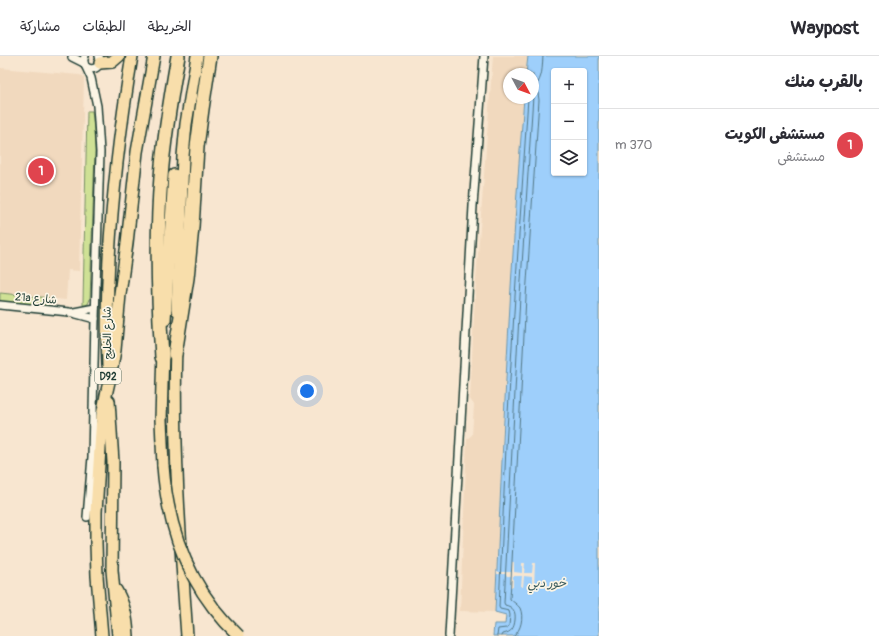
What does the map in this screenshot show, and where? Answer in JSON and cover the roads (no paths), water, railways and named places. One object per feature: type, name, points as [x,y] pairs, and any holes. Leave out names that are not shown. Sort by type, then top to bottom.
[{"type":"highway","points":[[162,357],[158,281],[160,198],[166,128],[178,56]]},
{"type":"highway","points":[[175,354],[187,278],[198,141],[210,56]]},
{"type":"main road","points":[[102,60],[112,62],[119,56]]},
{"type":"main road","name":"شارع الخليج","points":[[118,636],[111,553],[113,462],[108,384],[107,310],[109,246],[118,148],[132,56]]},
{"type":"main road","points":[[102,636],[97,576],[96,527],[102,416],[115,350],[137,152],[154,56]]},
{"type":"main road","points":[[187,636],[178,500],[175,422],[175,354],[181,179],[186,128],[197,56]]},
{"type":"main road","points":[[186,128],[178,158],[174,184],[162,357],[161,420],[166,495],[168,510],[174,532],[182,554],[196,582],[224,621],[239,636]]},
{"type":"main road","points":[[113,586],[124,605],[128,636]]},
{"type":"street","points":[[67,56],[77,56]]},
{"type":"street","points":[[72,56],[85,62],[91,69],[102,60]]},
{"type":"street","points":[[449,636],[472,220],[484,56]]},
{"type":"street","points":[[92,83],[94,75],[102,60]]},
{"type":"street","points":[[85,62],[92,83],[98,121],[100,152],[92,457],[87,517]]},
{"type":"street","name":"21a شارع","points":[[0,306],[69,312],[95,319]]},
{"type":"street","name":"21a شارع","points":[[69,312],[95,308]]},
{"type":"water","name":"خور دبي","points":[[528,56],[599,56],[599,636],[493,636],[494,624],[505,624],[506,615],[495,612],[507,355],[524,104],[539,104],[539,68],[527,68]]},
{"type":"place","name":"مستشفى الكويت","points":[[41,171]]}]
